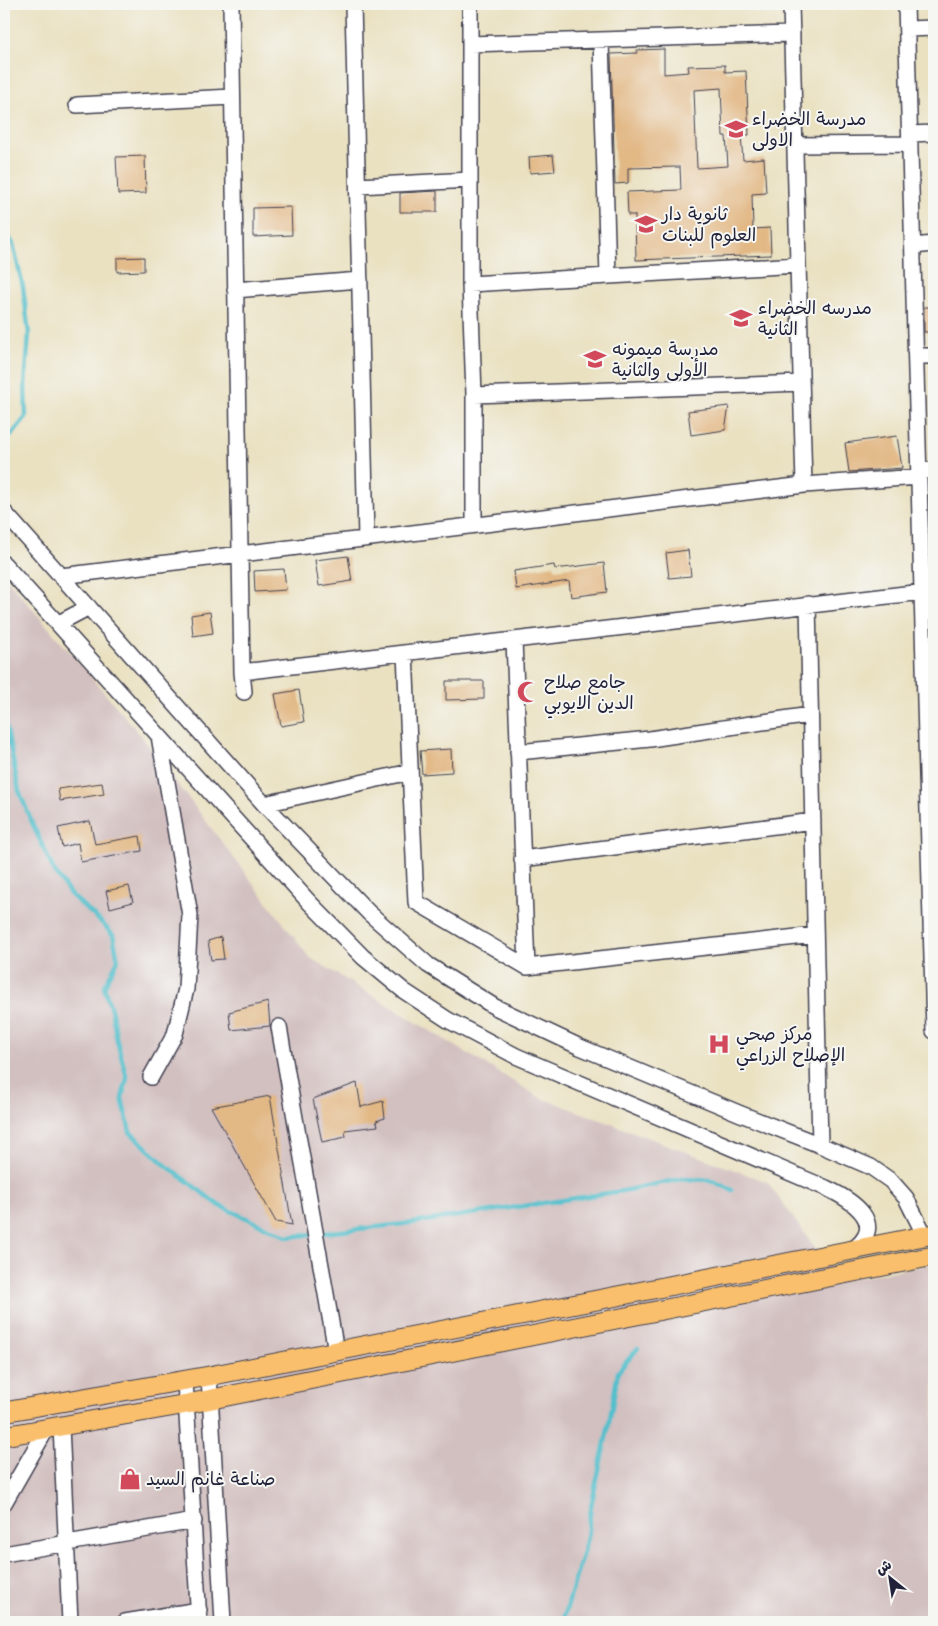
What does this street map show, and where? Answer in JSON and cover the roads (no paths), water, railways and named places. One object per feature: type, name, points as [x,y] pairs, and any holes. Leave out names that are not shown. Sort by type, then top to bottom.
[{"type":"main road","points":[[4,1412],[336,1352],[929,1235]]},
{"type":"main road","points":[[4,1436],[187,1404],[934,1256]]},
{"type":"street","points":[[231,4],[242,672],[244,692]]},
{"type":"street","points":[[353,4],[366,538]]},
{"type":"street","points":[[470,4],[470,284],[474,395],[474,525]]},
{"type":"street","points":[[792,4],[804,485]]},
{"type":"street","points":[[906,4],[916,356],[924,472],[922,592],[929,632],[934,1031]]},
{"type":"street","points":[[907,29],[934,28]]},
{"type":"street","points":[[470,44],[792,34]]},
{"type":"street","points":[[601,40],[608,276]]},
{"type":"street","points":[[77,105],[232,96]]},
{"type":"street","points":[[795,145],[910,138],[934,133]]},
{"type":"street","points":[[358,186],[470,180]]},
{"type":"street","points":[[913,246],[934,244]]},
{"type":"street","points":[[470,284],[798,265]]},
{"type":"street","points":[[235,290],[360,280]]},
{"type":"street","points":[[916,356],[934,356]]},
{"type":"street","points":[[474,395],[801,382]]},
{"type":"street","points":[[61,576],[924,472]]},
{"type":"street","points":[[4,512],[264,804],[369,913],[428,965],[495,1007],[580,1047],[871,1167],[891,1181],[906,1198],[929,1235]]},
{"type":"street","points":[[4,564],[329,922],[363,957],[404,991],[457,1025],[516,1056],[850,1200],[864,1216],[867,1227],[866,1236],[852,1250]]},
{"type":"street","points":[[242,672],[922,592]]},
{"type":"street","points":[[808,604],[820,1145]]},
{"type":"street","points":[[59,623],[89,607]]},
{"type":"street","points":[[514,640],[527,967]]},
{"type":"street","points":[[405,653],[416,902],[527,967],[815,935]]},
{"type":"street","points":[[518,752],[650,740],[810,715]]},
{"type":"street","points":[[151,1077],[175,1034],[186,989],[190,915],[159,736]]},
{"type":"street","points":[[264,804],[410,772]]},
{"type":"street","points":[[522,858],[813,821]]},
{"type":"street","points":[[279,1027],[336,1352]]},
{"type":"street","points":[[209,1376],[223,1622]]},
{"type":"street","points":[[125,1622],[199,1616],[185,1380]]},
{"type":"street","points":[[4,1503],[54,1427]]},
{"type":"street","points":[[54,1427],[70,1622]]},
{"type":"street","points":[[4,1554],[194,1521]]},
{"type":"waterway","points":[[4,228],[13,244],[23,287],[29,334],[25,385],[26,417],[4,444]]},
{"type":"waterway","points":[[4,715],[19,791],[54,871],[70,894],[113,935],[118,960],[104,987],[127,1078],[122,1098],[130,1132],[163,1163],[220,1206],[288,1237],[412,1223],[622,1191],[681,1179],[710,1180],[732,1190]]},
{"type":"waterway","points":[[563,1622],[587,1538],[591,1506],[618,1372],[638,1348]]},
{"type":"place","name":"مدرسة الخضراء الاولى","points":[[736,129]]},
{"type":"place","name":"ثانوية دار العلوم للبنات","points":[[646,224]]},
{"type":"place","name":"مدرسه الخضراء الثانية","points":[[741,318]]},
{"type":"place","name":"مدرسة ميمونه الأولى والثانية","points":[[595,359]]},
{"type":"place","name":"جامع صلاح الدين الايوبي","points":[[528,692]]},
{"type":"place","name":"مركز صحي الإصلاح الزراعي","points":[[719,1044]]},
{"type":"place","name":"صناعة غانم السيد","points":[[130,1479]]}]
